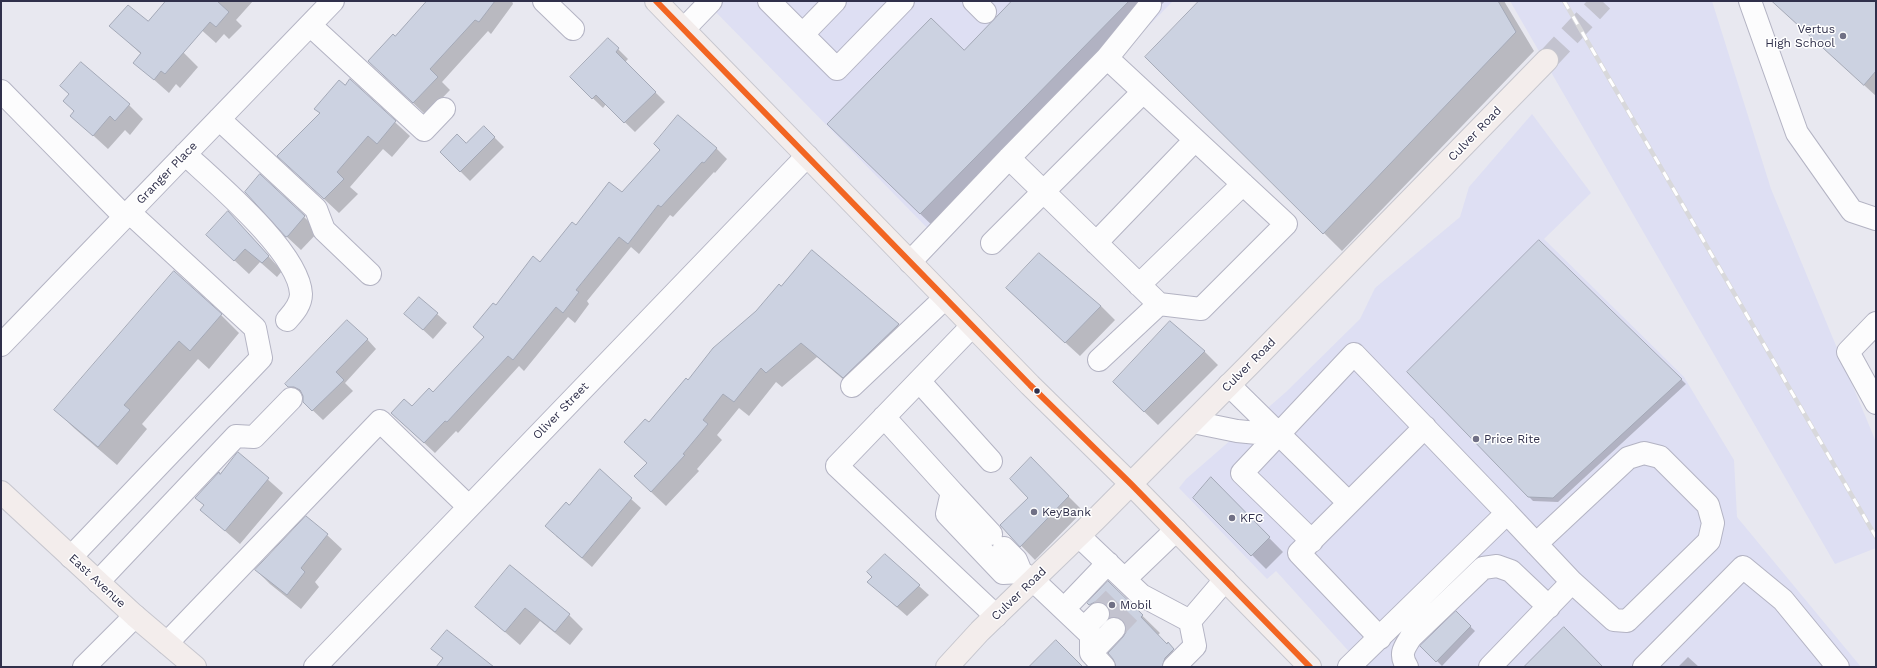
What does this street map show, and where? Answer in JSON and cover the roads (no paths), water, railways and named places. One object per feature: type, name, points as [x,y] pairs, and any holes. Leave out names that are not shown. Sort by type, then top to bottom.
[{"type":"main road","points":[[656,1],[972,326],[1131,484],[1310,667]]},
{"type":"main road","name":"Culver Road","points":[[947,667],[996,616],[1027,576],[1079,536],[1193,422],[1547,60]]},
{"type":"main road","name":"East Avenue","points":[[1,492],[135,616],[195,667]]},
{"type":"street","name":"Granger Place","points":[[1,345],[333,1]]},
{"type":"street","points":[[544,1],[573,29]]},
{"type":"street","points":[[684,29],[711,1]]},
{"type":"street","points":[[769,1],[837,69],[903,1]]},
{"type":"street","points":[[803,34],[835,1]]},
{"type":"street","points":[[1750,1],[1797,133],[1852,211],[1876,220]]},
{"type":"street","points":[[910,262],[1107,58],[1150,5]]},
{"type":"street","points":[[310,25],[424,130],[444,109]]},
{"type":"street","points":[[1009,158],[1159,304],[1201,309],[1286,224],[1107,58]]},
{"type":"street","points":[[1,91],[127,215],[255,328],[260,358],[72,558]]},
{"type":"street","points":[[992,243],[1143,92]]},
{"type":"street","points":[[219,119],[316,209],[324,230],[370,274]]},
{"type":"street","points":[[1096,243],[1195,140]]},
{"type":"street","points":[[185,154],[264,229],[292,268],[300,285],[301,296],[297,309],[287,320]]},
{"type":"street","name":"Oliver Street","points":[[315,667],[807,156]]},
{"type":"street","points":[[1139,285],[1243,184]]},
{"type":"street","points":[[852,386],[945,298]]},
{"type":"street","points":[[1099,360],[1159,304]]},
{"type":"street","points":[[1876,323],[1848,352],[1876,403]]},
{"type":"street","points":[[972,326],[837,466],[996,616]]},
{"type":"street","points":[[1312,541],[1242,473],[1354,354],[1572,582],[1614,620],[1627,621],[1709,541],[1713,523],[1708,505],[1660,457],[1644,453],[1628,458],[1536,544]]},
{"type":"street","points":[[919,381],[991,461]]},
{"type":"street","points":[[1229,385],[1278,435],[1349,503]]},
{"type":"street","points":[[98,582],[236,436],[254,437],[291,399]]},
{"type":"street","points":[[884,417],[1016,560],[1027,576],[1064,609],[1091,621],[1091,634],[1097,660]]},
{"type":"street","points":[[167,643],[380,421],[469,507]]},
{"type":"street","points":[[1193,422],[1237,431],[1278,435]]},
{"type":"street","points":[[1380,638],[1299,553],[1425,427]]},
{"type":"street","points":[[952,492],[947,514],[1003,573],[1027,576]]},
{"type":"street","points":[[1349,667],[1507,513]]},
{"type":"street","points":[[1131,592],[1176,530]]},
{"type":"street","points":[[1079,536],[1108,563],[1131,592],[1190,621]]},
{"type":"street","points":[[1064,609],[1108,563]]},
{"type":"street","points":[[1407,667],[1402,658],[1402,650],[1411,637],[1483,568],[1497,566],[1511,571],[1549,607]]},
{"type":"street","points":[[1644,667],[1743,567],[1783,600],[1838,667]]},
{"type":"street","points":[[1190,621],[1225,580]]},
{"type":"street","points":[[1490,667],[1572,582]]},
{"type":"street","points":[[84,667],[135,616]]},
{"type":"street","points":[[1174,667],[1195,646],[1190,621]]},
{"type":"street","points":[[1097,660],[1114,630]]},
{"type":"tunnel","points":[[1547,60],[1602,1]]},
{"type":"tunnel","points":[[1098,614],[1120,592]]},
{"type":"tunnel","points":[[1114,629],[1135,607]]},
{"type":"railway","points":[[1564,1],[1876,537]]},
{"type":"place","name":"Vertus High School","points":[[1843,36]]},
{"type":"place","name":"Price Rite","points":[[1476,439]]},
{"type":"place","name":"KeyBank","points":[[1034,512]]},
{"type":"place","name":"KFC","points":[[1232,518]]},
{"type":"place","name":"Mobil","points":[[1112,605]]}]
